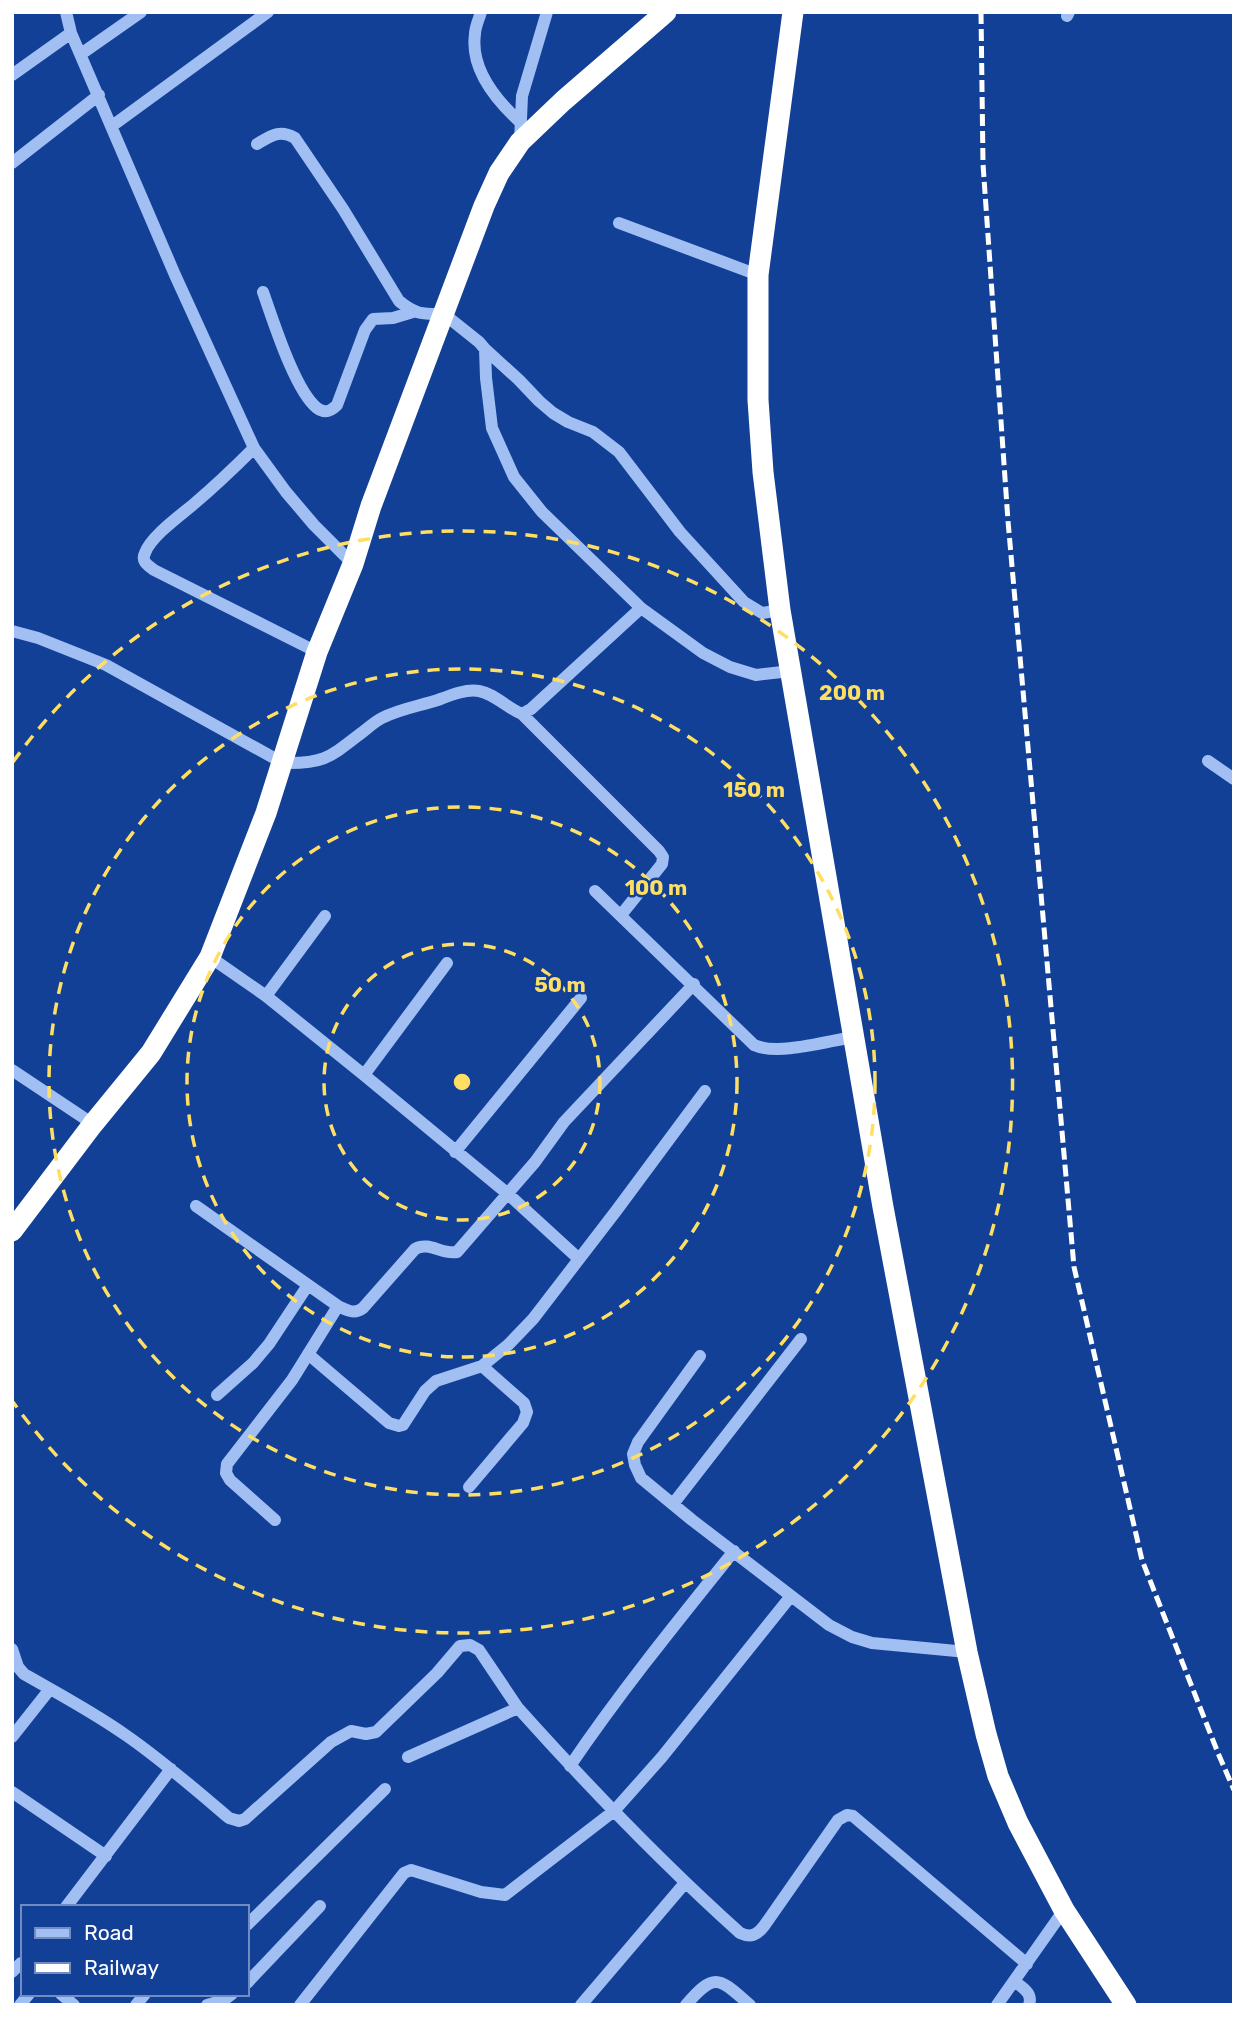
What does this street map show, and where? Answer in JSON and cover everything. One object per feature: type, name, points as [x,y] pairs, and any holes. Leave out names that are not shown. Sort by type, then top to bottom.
[{"type":"highway","points":[[12,1231],[151,1053],[210,957],[239,886],[317,652],[353,564],[371,506],[484,206],[520,131],[562,101],[666,12]]},
{"type":"highway","points":[[793,12],[758,275],[758,401],[763,472],[780,610],[886,1220],[967,1652],[998,1776],[1018,1823],[1064,1910],[1126,2005]]},
{"type":"street","points":[[66,12],[71,33],[175,275],[254,448],[314,525],[353,564]]},
{"type":"street","points":[[81,54],[141,12]]},
{"type":"street","points":[[112,126],[268,12]]},
{"type":"street","points":[[481,12],[475,34],[475,50],[481,74],[520,131]]},
{"type":"street","points":[[520,131],[522,96],[547,12]]},
{"type":"street","points":[[12,75],[71,33]]},
{"type":"street","points":[[12,163],[99,95]]},
{"type":"street","points":[[257,144],[279,132],[295,138],[343,209],[399,301],[413,312],[444,314],[479,342],[553,413],[593,432],[619,452],[680,532],[744,602],[762,613],[780,610]]},
{"type":"street","points":[[619,223],[758,275]]},
{"type":"street","points":[[263,292],[296,378],[315,406],[327,411],[337,405],[369,323],[378,318],[393,318],[413,312]]},
{"type":"street","points":[[485,349],[492,428],[514,477],[542,512],[642,608],[703,653],[730,667],[756,675],[791,671]]},
{"type":"street","points":[[254,448],[166,527],[148,547],[144,560],[153,570],[317,652]]},
{"type":"street","points":[[522,714],[531,709],[642,608]]},
{"type":"street","points":[[12,631],[38,638],[106,665],[282,763],[315,762],[331,757],[379,719],[394,713],[463,692],[488,693],[522,714],[659,850],[663,857],[662,864],[621,915]]},
{"type":"street","points":[[1208,761],[1234,779]]},
{"type":"street","points":[[595,891],[694,984],[746,1039],[762,1049],[781,1050],[854,1037]]},
{"type":"street","points":[[266,996],[325,916]]},
{"type":"street","points":[[210,957],[266,996],[364,1075],[508,1195],[579,1259]]},
{"type":"street","points":[[364,1075],[447,963]]},
{"type":"street","points":[[196,1206],[338,1306],[358,1312],[420,1245],[446,1253],[457,1252],[544,1152],[564,1122],[694,984]]},
{"type":"street","points":[[455,1152],[581,998]]},
{"type":"street","points":[[12,1070],[93,1124]]},
{"type":"street","points":[[308,1354],[389,1423],[399,1426],[407,1421],[425,1391],[436,1381],[482,1366],[508,1345],[533,1319],[705,1091]]},
{"type":"street","points":[[217,1395],[253,1363],[269,1344],[307,1285]]},
{"type":"street","points":[[275,1520],[230,1480],[226,1473],[227,1464],[292,1380],[338,1306]]},
{"type":"street","points":[[673,1504],[801,1339]]},
{"type":"street","points":[[700,1356],[638,1442],[633,1454],[641,1478],[829,1625],[852,1637],[872,1643],[967,1652]]},
{"type":"street","points":[[469,1487],[523,1423],[527,1412],[524,1403],[482,1366]]},
{"type":"street","points":[[570,1766],[653,1651],[734,1551]]},
{"type":"street","points":[[300,2005],[404,1873],[411,1870],[481,1892],[505,1895],[614,1811],[662,1757],[791,1596]]},
{"type":"street","points":[[12,1649],[18,1667],[24,1674],[127,1736],[229,1818],[239,1821],[245,1819],[331,1741],[351,1731],[366,1734],[376,1732],[437,1673],[460,1646],[475,1646],[518,1708],[570,1766],[685,1884],[740,1933],[746,1936],[757,1934],[838,1821],[847,1815],[853,1816],[1027,1964]]},
{"type":"street","points":[[12,1737],[50,1689]]},
{"type":"street","points":[[408,1757],[518,1708]]},
{"type":"street","points":[[68,1905],[171,1769]]},
{"type":"street","points":[[248,1924],[385,1789]]},
{"type":"street","points":[[12,1792],[106,1856]]},
{"type":"street","points":[[581,2005],[685,1884]]},
{"type":"street","points":[[248,1982],[320,1906]]},
{"type":"street","points":[[997,2005],[1064,1910]]},
{"type":"street","points":[[686,2005],[700,1988],[709,1982],[718,1981],[730,1987],[750,2005]]},
{"type":"street","points":[[1014,1981],[1031,1997],[1029,2005]]},
{"type":"street","points":[[207,2005],[229,1996]]},
{"type":"railway","points":[[981,12],[983,164],[1008,521],[1074,1267],[1142,1560],[1234,1790]]}]
